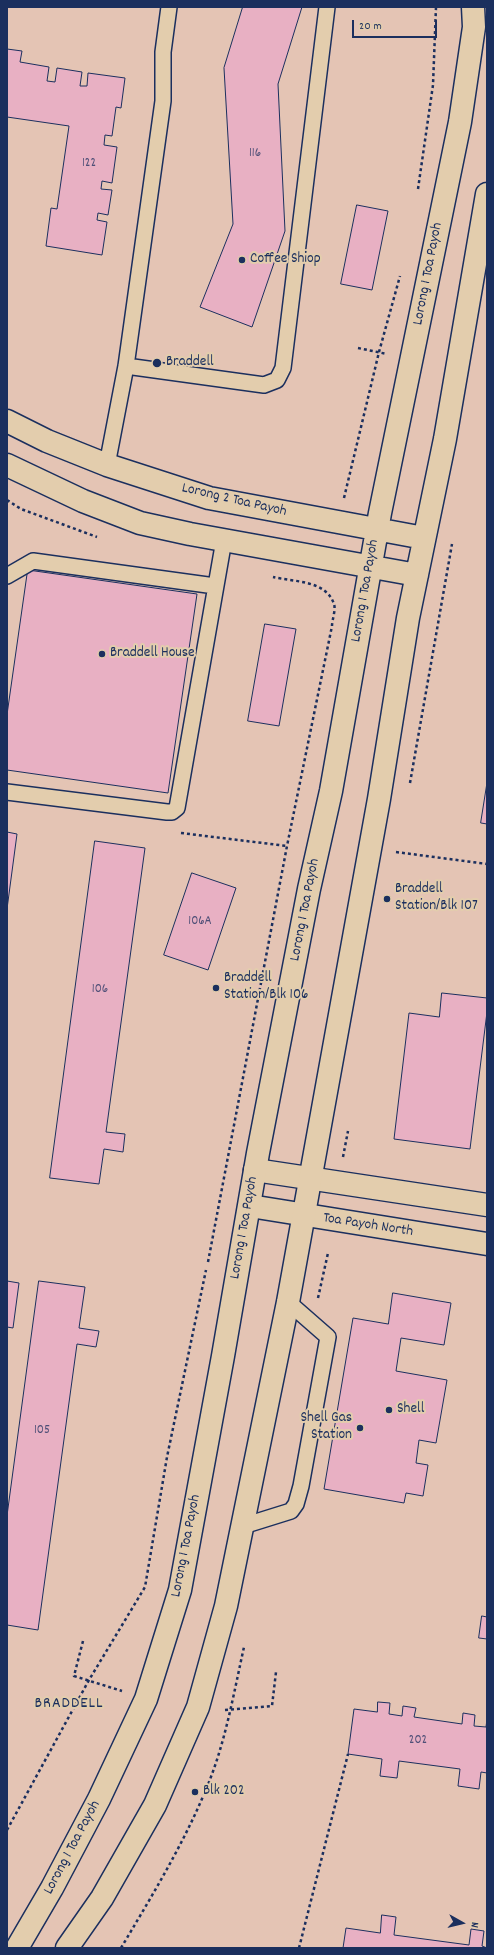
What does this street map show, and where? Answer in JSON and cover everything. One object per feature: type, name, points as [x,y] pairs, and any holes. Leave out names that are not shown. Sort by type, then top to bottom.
[{"type":"main road","name":"Lorong 1 Toa Payoh","points":[[17,1948],[52,1888],[99,1799],[146,1699],[180,1590],[250,1206],[255,1170],[308,897],[331,791],[377,530],[460,122],[474,27],[473,7]]},
{"type":"main road","points":[[67,1948],[102,1898],[154,1805],[198,1707],[226,1606],[288,1302],[309,1178],[370,847],[408,618],[445,439],[487,194]]},
{"type":"main road","name":"Lorong 2 Toa Payoh","points":[[7,421],[47,441],[107,465],[209,498],[424,538]]},
{"type":"main road","points":[[7,465],[83,501],[140,523],[190,534],[417,575]]},
{"type":"main road","points":[[255,1170],[487,1205]]},
{"type":"main road","name":"Toa Payoh North","points":[[250,1206],[487,1244]]},
{"type":"lane","points":[[107,465],[126,366],[163,101],[163,52],[169,7]]},
{"type":"lane","points":[[126,366],[264,385],[277,380],[283,368],[328,7]]},
{"type":"lane","points":[[7,792],[167,812],[172,812],[177,808],[224,540]]},
{"type":"lane","points":[[7,576],[33,561],[215,586]]},
{"type":"lane","points":[[243,1526],[291,1511],[296,1504],[301,1486],[328,1337],[288,1302]]},
{"type":"path","points":[[418,190],[432,85],[436,7]]},
{"type":"path","points":[[342,506],[379,352],[401,272]]},
{"type":"path","points":[[208,1262],[286,854],[332,626],[334,605],[325,590]]},
{"type":"path","points":[[370,847],[487,864]]},
{"type":"path","points":[[7,1830],[89,1680],[145,1587],[167,1457],[206,1270]]},
{"type":"path","points":[[83,1641],[74,1676],[146,1699]]},
{"type":"path","points":[[121,1948],[164,1876],[209,1781],[230,1710],[272,1706],[276,1672]]},
{"type":"path","points":[[298,1948],[348,1754]]},
{"type":"building","points":[[243,7],[302,7],[278,84],[285,231],[252,327],[200,307],[233,224],[224,68]]},
{"type":"building","points":[[7,49],[22,51],[20,62],[49,67],[47,81],[55,82],[57,68],[82,72],[80,86],[87,86],[88,73],[125,78],[121,108],[116,107],[112,136],[105,135],[104,145],[117,147],[112,183],[102,181],[101,189],[112,190],[108,215],[98,213],[97,220],[107,222],[102,255],[46,246],[51,208],[57,209],[69,126],[7,117]]},
{"type":"building","points":[[357,205],[388,211],[372,290],[341,284]]},
{"type":"building","name":"Braddell House","points":[[28,570],[197,594],[168,793],[7,770],[7,715]]},
{"type":"building","points":[[265,624],[296,629],[279,726],[248,721]]},
{"type":"building","points":[[487,783],[487,824],[481,823]]},
{"type":"building","points":[[7,832],[17,834],[7,909]]},
{"type":"building","points":[[95,841],[145,848],[106,1132],[125,1134],[123,1152],[104,1149],[99,1184],[50,1178]]},
{"type":"building","points":[[192,873],[236,888],[208,970],[164,955]]},
{"type":"building","points":[[442,993],[487,998],[487,1012],[470,1149],[394,1139],[409,1013],[439,1017]]},
{"type":"building","points":[[7,1281],[19,1283],[13,1328],[7,1327]]},
{"type":"building","points":[[39,1281],[85,1287],[79,1328],[99,1331],[96,1347],[77,1344],[38,1630],[7,1625],[7,1516]]},
{"type":"building","name":"Shell","points":[[393,1293],[451,1303],[444,1345],[401,1338],[396,1371],[447,1380],[436,1443],[419,1440],[416,1463],[428,1465],[423,1496],[406,1493],[404,1503],[324,1489],[353,1318],[388,1324]]},
{"type":"building","points":[[482,1616],[487,1617],[487,1639],[479,1638]]},
{"type":"building","points":[[378,1702],[390,1703],[389,1714],[402,1716],[403,1706],[416,1708],[414,1717],[462,1724],[463,1713],[475,1715],[474,1726],[486,1727],[487,1719],[487,1773],[481,1772],[479,1789],[458,1786],[460,1769],[399,1761],[397,1778],[380,1776],[382,1759],[348,1754],[354,1709],[377,1712]]},
{"type":"building","points":[[382,1915],[396,1917],[394,1935],[469,1945],[471,1929],[484,1931],[482,1946],[487,1948],[343,1948],[346,1928],[380,1933]]},
{"type":"place","name":"Coffee Shiop","points":[[242,260]]},
{"type":"place","name":"Braddell","points":[[157,363]]},
{"type":"place","name":"Braddell House","points":[[102,654]]},
{"type":"place","name":"Braddell Station/Blk 107","points":[[387,899]]},
{"type":"place","name":"Braddell Station/Blk 106","points":[[216,988]]},
{"type":"place","name":"Shell","points":[[389,1410]]},
{"type":"place","name":"Shell Gas Station","points":[[360,1428]]},
{"type":"place","name":"Blk 202","points":[[195,1792]]},
{"type":"district","name":"BRADDELL","points":[[69,1705]]}]
